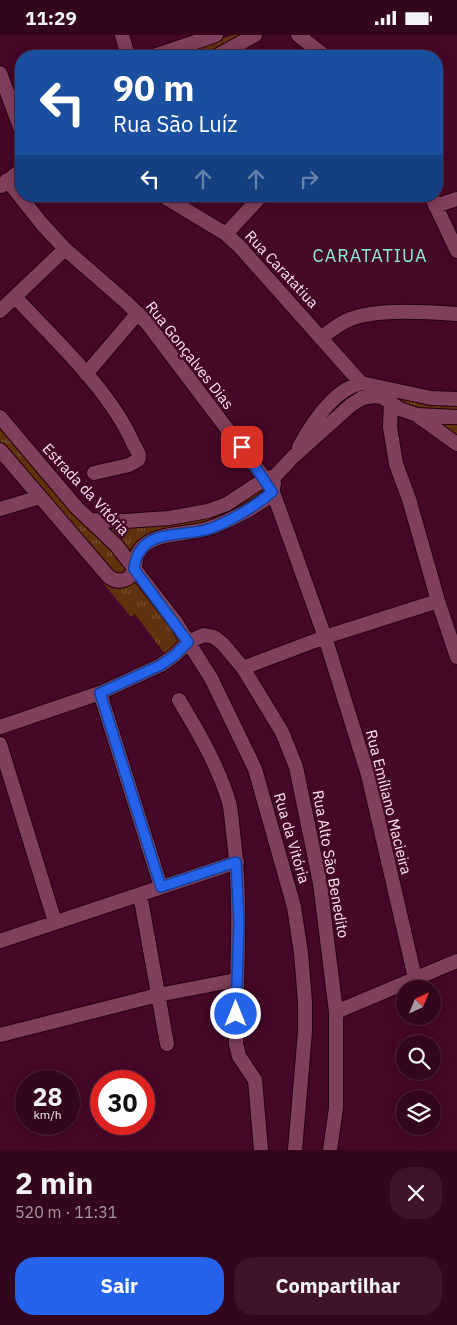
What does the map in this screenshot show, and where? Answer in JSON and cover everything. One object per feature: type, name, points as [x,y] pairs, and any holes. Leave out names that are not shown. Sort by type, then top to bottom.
[{"type":"street","points":[[122,35],[126,50]]},
{"type":"street","points":[[172,50],[216,35]]},
{"type":"street","points":[[228,50],[255,35]]},
{"type":"street","points":[[298,35],[317,50]]},
{"type":"street","points":[[0,73],[15,114]]},
{"type":"street","points":[[4,183],[15,175]]},
{"type":"street","name":"Rua Gonçalves Dias","points":[[4,183],[15,195]]},
{"type":"street","points":[[443,200],[457,199]]},
{"type":"street","name":"Rua Gonçalves Dias","points":[[22,202],[65,249],[138,313],[206,400],[270,477],[272,492],[325,637]]},
{"type":"street","name":"Rua Caratatiua","points":[[173,202],[226,234],[251,257],[361,383]]},
{"type":"street","points":[[226,234],[255,202]]},
{"type":"street","points":[[433,202],[457,251]]},
{"type":"street","points":[[0,311],[65,249]]},
{"type":"street","points":[[15,297],[115,408],[140,456],[138,460],[129,465],[94,473]]},
{"type":"street","points":[[322,337],[343,323],[359,317],[409,311],[457,314]]},
{"type":"street","points":[[86,374],[138,313]]},
{"type":"street","points":[[294,456],[310,427],[322,412],[344,391],[351,386],[361,383],[383,395],[400,409],[417,415],[457,444]]},
{"type":"street","points":[[91,521],[169,518],[208,511],[238,498],[270,477],[355,402],[366,397],[383,395],[457,399]]},
{"type":"street","points":[[383,395],[396,464],[409,499],[438,601],[457,657]]},
{"type":"street","points":[[417,415],[457,417]]},
{"type":"street","name":"Estrada da Vitória","points":[[0,417],[77,508],[116,545],[134,569]]},
{"type":"street","points":[[0,449],[112,579],[124,581],[134,569],[136,556],[149,542],[165,536],[209,529],[259,503],[272,492]]},
{"type":"street","points":[[0,509],[40,497]]},
{"type":"street","name":"Rua da Vitória","points":[[134,569],[188,642],[211,678],[255,769],[294,907],[305,1002],[294,1150]]},
{"type":"street","points":[[242,668],[325,637],[438,601]]},
{"type":"street","name":"Rua Alto São Benedito","points":[[188,642],[204,635],[214,637],[223,644],[242,668],[276,721],[296,767],[320,883],[336,1012],[336,1100],[330,1150]]},
{"type":"street","name":"Rua Emíliano Macieira","points":[[325,637],[368,775],[415,978]]},
{"type":"street","points":[[0,727],[100,693],[161,665],[188,642]]},
{"type":"street","points":[[100,693],[161,887]]},
{"type":"street","points":[[179,700],[202,736],[229,804],[236,862],[239,922],[236,980],[236,1044],[239,1056],[255,1080],[261,1150]]},
{"type":"street","points":[[0,744],[55,923]]},
{"type":"street","points":[[0,941],[236,862]]},
{"type":"street","points":[[140,894],[167,1044]]},
{"type":"street","points":[[336,1012],[457,961]]},
{"type":"street","points":[[0,1035],[158,995],[236,980]]},
{"type":"green space","points":[[234,35],[240,35],[211,50],[186,50]]},
{"type":"green space","points":[[398,398],[457,404],[457,413],[425,411],[399,402]]},
{"type":"green space","points":[[456,421],[457,438],[440,424]]},
{"type":"green space","points":[[0,424],[105,540],[126,568],[122,576],[110,573],[0,443]]},
{"type":"green space","points":[[264,488],[266,491],[234,511],[205,524],[173,529],[172,523]]},
{"type":"green space","points":[[172,523],[173,529],[131,550],[127,549],[111,529],[112,527]]},
{"type":"green space","points":[[135,579],[179,637],[177,646],[167,657],[135,614],[131,617],[103,583],[111,588],[120,589]]},
{"type":"district","name":"CARATATIUA","points":[[370,255]]},
{"type":"route","points":[[236,1014],[239,922],[236,862],[161,887],[100,693],[168,661],[188,642],[175,621],[134,569],[136,556],[144,546],[155,539],[209,529],[259,503],[272,492],[242,447]]}]
